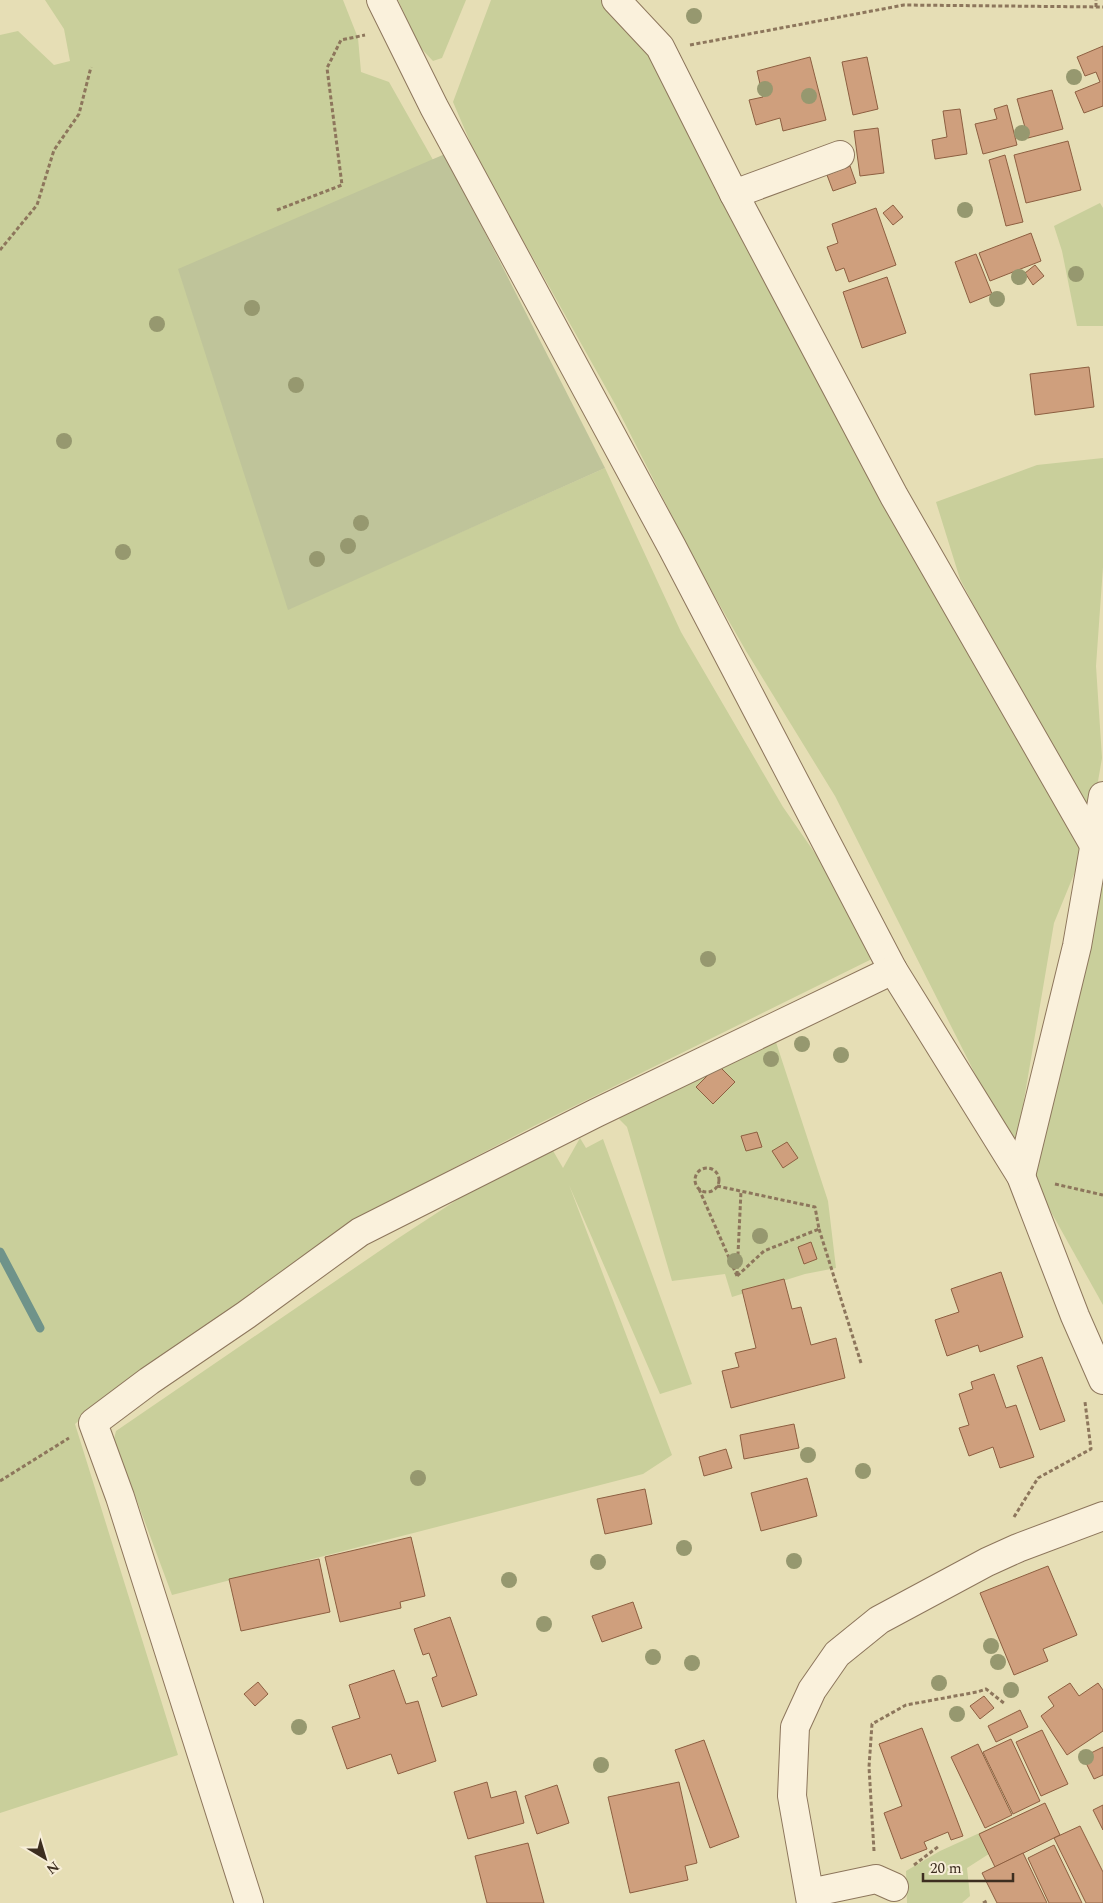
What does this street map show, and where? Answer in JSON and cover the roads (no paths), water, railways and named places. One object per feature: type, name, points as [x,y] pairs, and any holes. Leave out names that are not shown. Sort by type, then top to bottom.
[{"type":"street","points":[[381,0],[434,107],[667,538],[893,970],[1021,1176],[1075,1316],[1094,1386]]},
{"type":"street","points":[[616,0],[660,48],[734,194],[894,496],[1094,845]]},
{"type":"street","points":[[734,194],[840,154]]},
{"type":"street","points":[[1021,1176],[1077,946],[1103,796]]},
{"type":"street","points":[[249,1903],[120,1497],[93,1423],[149,1381],[246,1315],[360,1232],[588,1117],[893,970]]},
{"type":"street","points":[[885,1883],[810,1898],[792,1796],[795,1727],[812,1690],[837,1654],[879,1620],[986,1562],[1103,1516]]},
{"type":"waterway","points":[[0,1252],[40,1328]]}]
